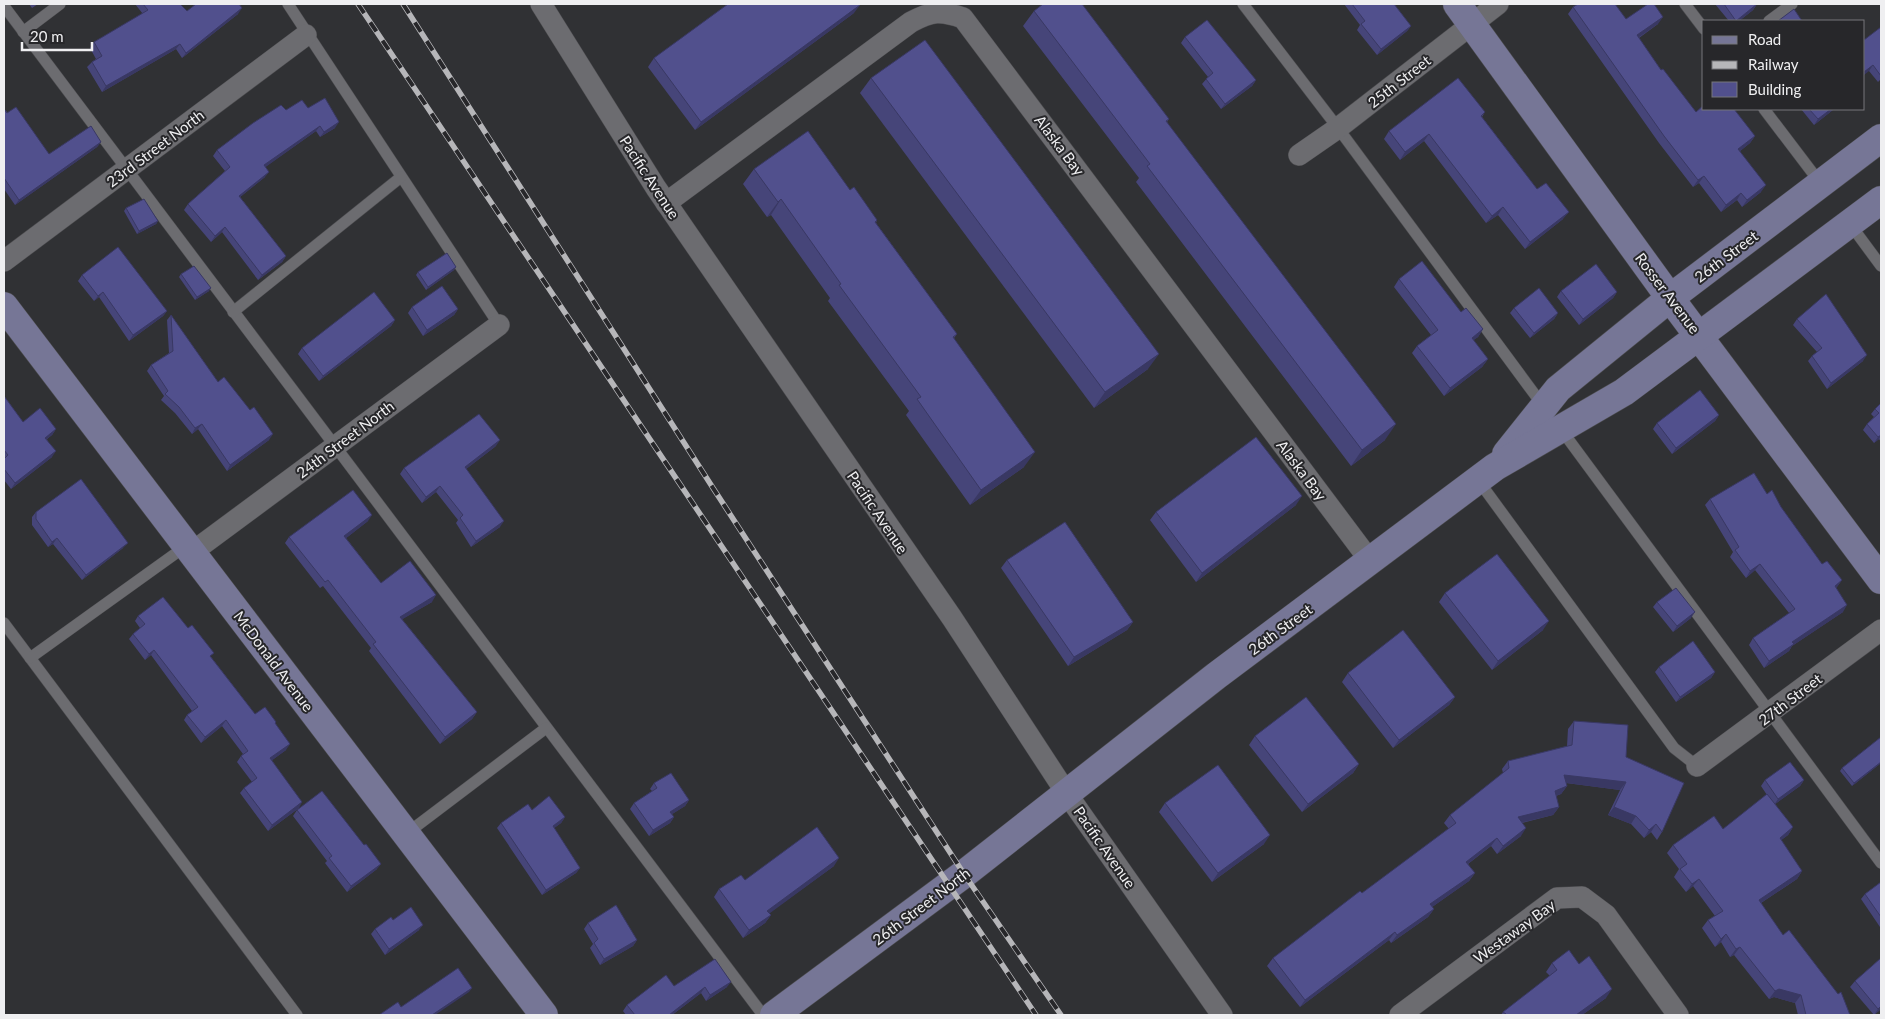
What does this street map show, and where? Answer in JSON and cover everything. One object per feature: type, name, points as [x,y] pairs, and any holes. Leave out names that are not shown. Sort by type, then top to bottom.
[{"type":"street","name":"Pacific Avenue","points":[[541,4],[666,203],[952,618],[1067,794],[1222,1015]]},
{"type":"street","name":"25th Street","points":[[1299,156],[1338,128],[1465,14],[1498,4]]},
{"type":"street","name":"Alaska Bay","points":[[666,203],[911,22],[929,13],[946,12],[962,18],[1370,562]]},
{"type":"street","name":"Rosser Avenue","points":[[1465,14],[1670,298],[1881,580]]},
{"type":"street","name":"23rd Street North","points":[[4,261],[306,34]]},
{"type":"street","name":"26th Street","points":[[1552,417],[1558,389],[1670,298],[1881,138]]},
{"type":"street","name":"26th Street","points":[[1067,794],[1216,676],[1487,473],[1552,417],[1624,392],[1881,200]]},
{"type":"street","name":"McDonald Avenue","points":[[4,306],[544,1015]]},
{"type":"street","name":"24th Street North","points":[[189,549],[334,448],[499,325]]},
{"type":"street","name":"27th Street","points":[[1697,766],[1770,714],[1881,630]]},
{"type":"street","name":"26th Street North","points":[[774,1015],[964,874],[1067,794]]},
{"type":"street","name":"Westaway Bay","points":[[1400,1015],[1557,898],[1582,897],[1606,915],[1678,1015]]},
{"type":"lane","points":[[23,32],[60,4]]},
{"type":"lane","points":[[288,4],[499,325]]},
{"type":"lane","points":[[1243,4],[1338,128],[1881,863]]},
{"type":"lane","points":[[1685,4],[1702,26]]},
{"type":"lane","points":[[1770,20],[1792,4]]},
{"type":"lane","points":[[4,6],[334,448],[763,1015]]},
{"type":"lane","points":[[1765,110],[1821,184]]},
{"type":"lane","points":[[233,312],[401,178]]},
{"type":"lane","points":[[1850,224],[1881,266]]},
{"type":"lane","points":[[1487,473],[1674,748],[1697,766]]},
{"type":"lane","points":[[30,658],[189,549]]},
{"type":"lane","points":[[4,623],[297,1015]]},
{"type":"lane","points":[[406,834],[546,728]]},
{"type":"building","points":[[143,4],[180,4],[187,11],[196,4],[239,4],[242,8],[186,53],[180,44],[106,86],[92,62],[102,56],[94,42],[148,10]]},
{"type":"building","points":[[728,4],[860,5],[701,122],[654,58]]},
{"type":"building","points":[[1043,4],[1082,4],[1169,119],[1166,121],[1396,424],[1362,450],[1147,166],[1150,164],[1034,11]]},
{"type":"building","points":[[1352,4],[1394,4],[1411,26],[1381,49],[1361,24],[1365,21]]},
{"type":"building","points":[[1578,4],[1615,4],[1626,19],[1648,4],[1654,4],[1663,17],[1637,35],[1661,70],[1663,69],[1696,112],[1702,107],[1702,110],[1735,110],[1755,136],[1738,149],[1766,185],[1747,200],[1741,193],[1726,205],[1704,176],[1698,180],[1664,136],[1573,7]]},
{"type":"building","points":[[1724,4],[1757,4],[1737,20]]},
{"type":"building","points":[[1794,9],[1801,20],[1779,20]]},
{"type":"building","points":[[1207,20],[1256,80],[1225,104],[1206,79],[1213,73],[1185,37]]},
{"type":"building","points":[[1881,27],[1881,76],[1873,65],[1865,71],[1865,39]]},
{"type":"building","points":[[925,40],[1159,354],[1105,392],[871,78]]},
{"type":"building","points":[[1458,78],[1485,112],[1481,116],[1537,189],[1546,183],[1569,212],[1530,242],[1503,207],[1492,216],[1429,134],[1405,152],[1389,131]]},
{"type":"building","points":[[325,98],[339,122],[324,132],[320,126],[264,165],[269,172],[239,196],[286,256],[262,275],[225,227],[215,236],[188,204],[230,167],[217,150],[281,105],[286,110],[302,100],[308,108]]},
{"type":"building","points":[[16,107],[49,154],[91,126],[101,142],[19,200],[4,178],[4,109],[7,113]]},
{"type":"building","points":[[1810,110],[1830,110],[1818,119]]},
{"type":"building","points":[[808,131],[850,190],[854,187],[877,220],[875,222],[957,334],[953,337],[1035,452],[981,490],[917,399],[921,397],[839,285],[841,284],[781,199],[778,202],[754,169]]},
{"type":"building","points":[[144,199],[158,221],[139,231],[126,208]]},
{"type":"building","points":[[118,247],[167,311],[133,335],[103,292],[98,296],[82,275]]},
{"type":"building","points":[[447,253],[456,267],[428,287],[418,272]]},
{"type":"building","points":[[1422,261],[1461,312],[1466,308],[1483,329],[1472,338],[1488,359],[1450,388],[1417,346],[1438,330],[1399,279]]},
{"type":"building","points":[[1596,264],[1617,292],[1583,319],[1561,291]]},
{"type":"building","points":[[194,266],[211,288],[197,297],[181,274]]},
{"type":"building","points":[[442,286],[458,309],[427,330],[412,307]]},
{"type":"building","points":[[1539,288],[1558,313],[1534,333],[1514,308]]},
{"type":"building","points":[[374,292],[395,320],[323,376],[302,348]]},
{"type":"building","points":[[1826,294],[1867,355],[1831,383],[1812,356],[1822,348],[1797,319]]},
{"type":"building","points":[[171,315],[218,382],[224,377],[250,410],[254,407],[273,434],[230,465],[202,424],[195,428],[179,407],[165,394],[168,391],[151,365],[173,351]]},
{"type":"building","points":[[1700,390],[1719,415],[1676,448],[1657,423]]},
{"type":"building","points":[[4,396],[23,422],[40,408],[56,429],[45,438],[56,451],[15,483],[4,469],[4,459],[8,455],[4,450]]},
{"type":"building","points":[[1881,403],[1881,435],[1878,437],[1867,424],[1879,413],[1875,409]]},
{"type":"building","points":[[479,414],[500,440],[465,467],[504,521],[476,541],[460,518],[463,515],[440,486],[426,497],[404,468]]},
{"type":"building","points":[[1256,437],[1302,496],[1202,573],[1156,512]]},
{"type":"building","points":[[1754,473],[1767,494],[1772,490],[1781,507],[1822,564],[1827,561],[1842,580],[1835,586],[1847,605],[1792,642],[1794,644],[1769,661],[1753,638],[1795,609],[1760,564],[1750,571],[1735,550],[1739,547],[1710,499]]},
{"type":"building","points":[[81,479],[128,543],[86,575],[57,538],[52,542],[36,519],[36,512]]},
{"type":"building","points":[[353,490],[372,515],[344,536],[381,583],[410,561],[436,595],[400,617],[477,712],[445,737],[373,644],[376,642],[328,580],[325,582],[289,537]]},
{"type":"building","points":[[1065,522],[1133,622],[1074,657],[1007,560]]},
{"type":"building","points":[[1497,554],[1549,621],[1498,661],[1445,593]]},
{"type":"building","points":[[1676,588],[1695,612],[1677,626],[1657,602]]},
{"type":"building","points":[[163,597],[188,628],[192,625],[214,653],[210,656],[255,714],[265,707],[290,744],[270,758],[302,802],[272,825],[244,788],[257,778],[241,756],[248,751],[226,720],[205,737],[187,715],[198,707],[154,650],[149,654],[133,634],[145,624],[138,616]]},
{"type":"building","points":[[1403,630],[1455,697],[1399,740],[1348,673]]},
{"type":"building","points":[[1693,641],[1715,672],[1680,697],[1659,667]]},
{"type":"building","points":[[1306,697],[1359,764],[1308,804],[1255,736]]},
{"type":"building","points":[[1574,721],[1628,725],[1626,757],[1684,783],[1662,832],[1656,824],[1649,830],[1636,816],[1614,807],[1626,782],[1564,775],[1567,786],[1555,791],[1559,807],[1518,817],[1526,828],[1503,846],[1497,838],[1466,862],[1475,873],[1430,904],[1434,909],[1397,935],[1395,932],[1305,1000],[1273,958],[1360,891],[1362,893],[1456,823],[1450,815],[1509,768],[1508,761],[1572,745]]},
{"type":"building","points":[[1881,737],[1881,762],[1854,783],[1842,768]]},
{"type":"building","points":[[1790,762],[1804,780],[1778,799],[1765,780]]},
{"type":"building","points":[[1218,765],[1270,835],[1218,873],[1165,803]]},
{"type":"building","points":[[671,773],[689,800],[670,812],[674,817],[653,830],[634,803],[657,788],[654,783]]},
{"type":"building","points":[[322,791],[381,864],[351,886],[329,858],[332,856],[297,810]]},
{"type":"building","points":[[1767,794],[1793,827],[1780,838],[1802,871],[1759,900],[1783,935],[1789,930],[1838,994],[1841,992],[1850,1015],[1806,1015],[1801,995],[1779,989],[1775,991],[1740,947],[1736,949],[1726,934],[1721,939],[1708,920],[1723,911],[1699,879],[1692,884],[1680,869],[1687,864],[1673,845],[1714,816],[1723,829]]},
{"type":"building","points":[[549,796],[565,817],[553,826],[580,868],[546,890],[501,823],[528,804],[532,810]]},
{"type":"building","points":[[817,827],[839,858],[767,911],[771,915],[749,930],[719,889],[741,875],[745,880]]},
{"type":"building","points":[[1881,882],[1881,917],[1865,894]]},
{"type":"building","points":[[616,905],[637,940],[604,959],[594,943],[598,939],[588,923]]},
{"type":"building","points":[[411,907],[423,925],[389,949],[375,929],[391,917],[393,920]]},
{"type":"building","points":[[1569,950],[1579,964],[1589,956],[1612,989],[1576,1015],[1504,1015],[1506,1014],[1503,1012],[1557,970],[1552,963]]},
{"type":"building","points":[[1881,958],[1881,1006],[1878,1009],[1855,981]]},
{"type":"building","points":[[715,959],[731,982],[710,995],[705,987],[669,1015],[635,1015],[627,1005],[666,975],[674,986]]},
{"type":"building","points":[[458,968],[472,988],[432,1015],[379,1015],[398,1002],[401,1007]]},
{"type":"railway","points":[[358,4],[1036,1015]]},
{"type":"railway","points":[[403,4],[713,488],[964,874],[1061,1015]]}]
